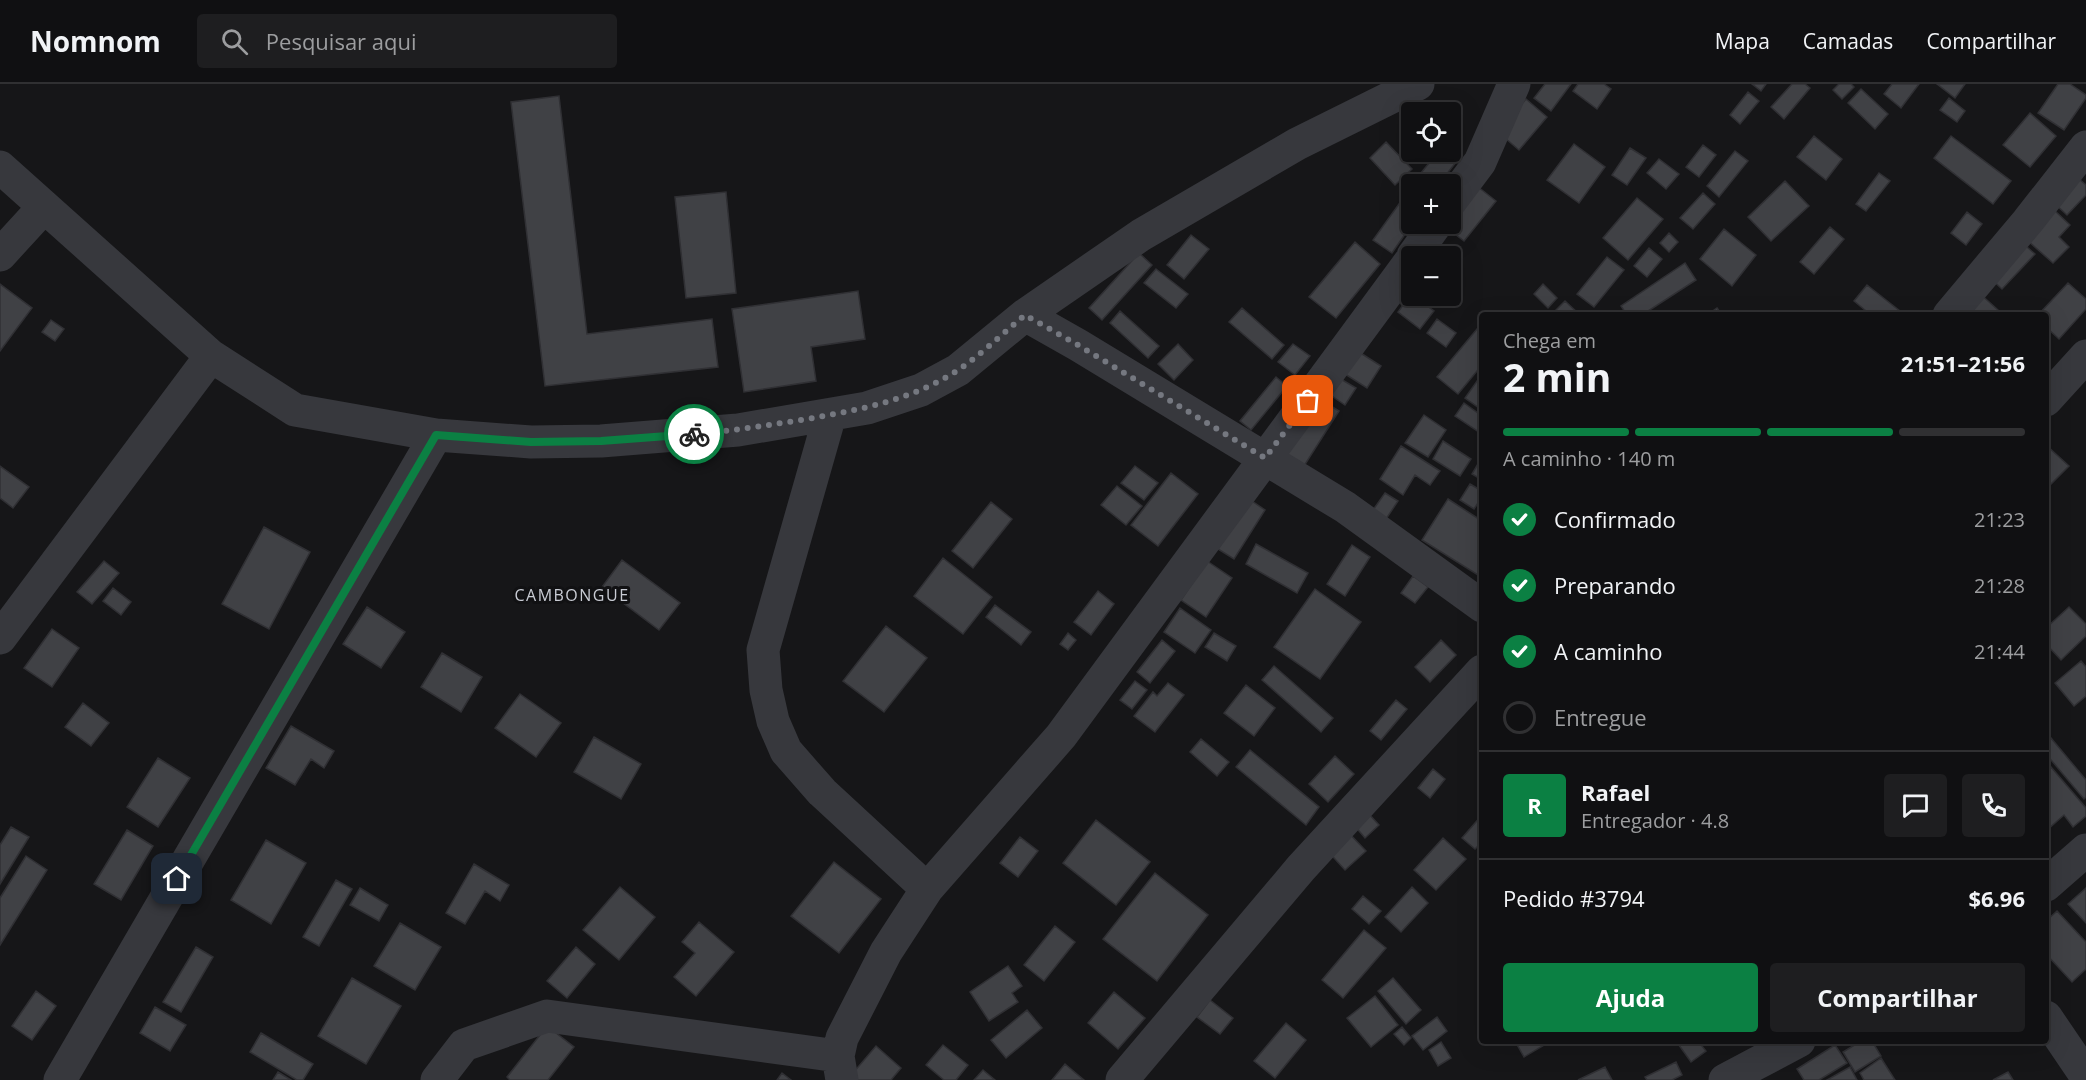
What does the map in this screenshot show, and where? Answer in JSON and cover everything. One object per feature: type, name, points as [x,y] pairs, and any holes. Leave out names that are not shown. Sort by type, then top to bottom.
[{"type":"street","points":[[0,167],[211,356],[295,410],[436,435],[531,442],[601,441],[738,430],[867,408],[921,390],[958,370],[1025,315],[1141,235],[1297,144],[1418,84]]},
{"type":"street","points":[[1461,187],[1479,162],[1514,84]]},
{"type":"street","points":[[1952,312],[2086,147]]},
{"type":"street","points":[[0,255],[44,207]]},
{"type":"street","points":[[437,1080],[464,1045],[547,1016],[840,1068],[842,1038],[886,952],[927,889],[1061,736],[1401,273]]},
{"type":"street","points":[[1025,315],[1345,507],[1479,604]]},
{"type":"street","points":[[0,638],[211,356]]},
{"type":"street","points":[[2049,397],[2086,356]]},
{"type":"street","points":[[830,415],[763,650],[766,690],[773,721],[786,751],[822,792],[927,889]]},
{"type":"street","points":[[60,1080],[436,435]]},
{"type":"street","points":[[1122,1080],[1301,868],[1479,674]]},
{"type":"street","points":[[2049,882],[2086,850]]},
{"type":"street","points":[[2049,1021],[2086,1076]]},
{"type":"street","points":[[1725,1080],[1792,1044]]},
{"type":"building","points":[[1545,84],[1571,84],[1551,111],[1534,98]]},
{"type":"building","points":[[1578,84],[1604,84],[1611,89],[1597,109],[1573,91]]},
{"type":"building","points":[[1752,84],[1766,84],[1761,91]]},
{"type":"building","points":[[1792,84],[1805,84],[1810,88],[1784,119],[1771,107]]},
{"type":"building","points":[[1839,84],[1851,84],[1854,87],[1842,99],[1833,90]]},
{"type":"building","points":[[1892,84],[1919,84],[1901,108],[1884,94]]},
{"type":"building","points":[[1937,84],[1965,84],[1955,98]]},
{"type":"building","points":[[2058,84],[2070,84],[2086,95],[2064,130],[2038,113]]},
{"type":"building","points":[[1861,89],[1888,114],[1875,129],[1848,103]]},
{"type":"building","points":[[1748,92],[1759,101],[1740,124],[1730,115]]},
{"type":"building","points":[[559,96],[587,334],[712,319],[718,367],[545,386],[511,102]]},
{"type":"building","points":[[1949,98],[1965,111],[1957,122],[1940,110]]},
{"type":"building","points":[[1526,99],[1547,117],[1519,150],[1498,132]]},
{"type":"building","points":[[2030,113],[2056,136],[2030,167],[2003,145]]},
{"type":"building","points":[[1814,136],[1842,159],[1826,180],[1797,157]]},
{"type":"building","points":[[1951,136],[2011,181],[1993,204],[1934,158]]},
{"type":"building","points":[[1386,142],[1401,158],[1401,162],[1405,162],[1412,169],[1407,174],[1401,174],[1401,179],[1395,185],[1370,158]]},
{"type":"building","points":[[1574,144],[1605,167],[1579,203],[1547,180]]},
{"type":"building","points":[[1703,145],[1716,155],[1699,177],[1686,167]]},
{"type":"building","points":[[1630,148],[1646,158],[1627,185],[1612,175]]},
{"type":"building","points":[[1735,151],[1748,161],[1719,197],[1707,186]]},
{"type":"building","points":[[1659,159],[1679,174],[1666,189],[1647,173]]},
{"type":"building","points":[[1430,162],[1456,162],[1447,174],[1420,174]]},
{"type":"building","points":[[1879,173],[1890,181],[1866,211],[1856,204]]},
{"type":"building","points":[[2078,178],[2086,185],[2086,195],[2067,215],[2055,204]]},
{"type":"building","points":[[1785,181],[1809,206],[1771,241],[1748,217]]},
{"type":"building","points":[[1473,183],[1496,201],[1464,241],[1455,234],[1461,234],[1461,199]]},
{"type":"building","points":[[726,192],[736,293],[686,298],[675,197]]},
{"type":"building","points":[[1703,193],[1715,204],[1693,229],[1680,218]]},
{"type":"building","points":[[1637,198],[1663,219],[1628,260],[1603,238]]},
{"type":"building","points":[[1401,201],[1401,234],[1405,234],[1392,253],[1373,240]]},
{"type":"building","points":[[2054,210],[2070,225],[2059,237],[2069,247],[2053,263],[2027,240]]},
{"type":"building","points":[[1967,212],[1982,224],[1966,245],[1951,233]]},
{"type":"building","points":[[1830,227],[1844,239],[1814,274],[1800,262]]},
{"type":"building","points":[[1724,229],[1756,255],[1732,286],[1700,259]]},
{"type":"building","points":[[1669,233],[1678,242],[1669,252],[1660,243]]},
{"type":"building","points":[[1191,235],[1209,249],[1184,279],[1167,265]]},
{"type":"building","points":[[2019,240],[2035,254],[2002,289],[1987,275]]},
{"type":"building","points":[[1355,242],[1380,264],[1336,318],[1309,297]]},
{"type":"building","points":[[1649,248],[1662,259],[1647,277],[1634,266]]},
{"type":"building","points":[[1139,253],[1152,265],[1102,320],[1089,308]]},
{"type":"building","points":[[1607,257],[1624,270],[1594,307],[1577,294]]},
{"type":"building","points":[[1685,263],[1696,280],[1647,312],[1625,312],[1621,306]]},
{"type":"building","points":[[1156,269],[1188,294],[1176,308],[1144,283]]},
{"type":"building","points":[[2068,283],[2086,299],[2086,309],[2059,339],[2049,330],[2049,312],[2041,312]]},
{"type":"building","points":[[0,284],[32,308],[0,351]]},
{"type":"building","points":[[1543,284],[1557,298],[1548,308],[1534,294]]},
{"type":"building","points":[[1867,285],[1901,312],[1867,312],[1854,301]]},
{"type":"building","points":[[858,291],[865,339],[811,347],[816,381],[744,392],[732,309]]},
{"type":"building","points":[[1978,292],[1998,310],[1996,312],[1960,312]]},
{"type":"building","points":[[1565,301],[1577,312],[1554,312]]},
{"type":"building","points":[[1402,306],[1427,306],[1434,311],[1420,329],[1398,312]]},
{"type":"building","points":[[1242,308],[1284,345],[1272,359],[1229,322]]},
{"type":"building","points":[[1120,311],[1159,346],[1148,358],[1110,323]]},
{"type":"building","points":[[1437,319],[1456,333],[1446,347],[1427,333]]},
{"type":"building","points":[[51,320],[64,329],[55,341],[42,332]]},
{"type":"building","points":[[1479,327],[1479,369],[1458,394],[1437,377]]},
{"type":"building","points":[[1178,344],[1193,360],[1174,380],[1158,364]]},
{"type":"building","points":[[1293,344],[1310,356],[1295,375],[1278,362]]},
{"type":"building","points":[[1359,352],[1381,366],[1367,388],[1345,374]]},
{"type":"building","points":[[1276,377],[1287,386],[1251,430],[1240,421]]},
{"type":"building","points":[[1339,378],[1356,388],[1345,405],[1329,394]]},
{"type":"building","points":[[1479,378],[1479,408],[1465,398]]},
{"type":"building","points":[[1318,398],[1339,411],[1304,466],[1283,453]]},
{"type":"building","points":[[1464,403],[1479,414],[1479,432],[1455,416]]},
{"type":"building","points":[[1424,415],[1446,430],[1428,457],[1405,443]]},
{"type":"building","points":[[1443,441],[1471,459],[1460,476],[1433,459]]},
{"type":"building","points":[[1401,446],[1440,471],[1430,485],[1415,475],[1403,495],[1380,479]]},
{"type":"building","points":[[2049,448],[2069,466],[2049,486]]},
{"type":"building","points":[[1479,462],[1479,478],[1472,474]]},
{"type":"building","points":[[0,466],[29,487],[13,508],[0,498]]},
{"type":"building","points":[[1135,466],[1158,483],[1144,500],[1121,483]]},
{"type":"building","points":[[1171,473],[1198,494],[1158,546],[1131,525]]},
{"type":"building","points":[[1470,484],[1479,489],[1479,502],[1474,509],[1460,500]]},
{"type":"building","points":[[1117,486],[1142,506],[1126,525],[1101,505]]},
{"type":"building","points":[[1385,493],[1398,501],[1386,519],[1373,510]]},
{"type":"building","points":[[1249,499],[1265,510],[1234,559],[1218,549]]},
{"type":"building","points":[[1448,499],[1479,519],[1479,574],[1478,575],[1422,540]]},
{"type":"building","points":[[991,502],[1012,519],[973,568],[952,551]]},
{"type":"building","points":[[264,527],[310,552],[269,629],[222,604]]},
{"type":"building","points":[[1256,544],[1308,573],[1297,593],[1246,564]]},
{"type":"building","points":[[1352,545],[1370,557],[1345,596],[1327,584]]},
{"type":"building","points":[[943,558],[992,597],[963,634],[914,596]]},
{"type":"building","points":[[622,560],[680,603],[659,630],[602,587]]},
{"type":"building","points":[[104,561],[119,573],[92,604],[77,592]]},
{"type":"building","points":[[1207,561],[1232,578],[1206,617],[1181,600]]},
{"type":"building","points":[[1413,576],[1428,587],[1415,603],[1401,593]]},
{"type":"building","points":[[113,588],[131,602],[121,615],[103,601]]},
{"type":"building","points":[[1315,589],[1361,622],[1320,679],[1274,647]]},
{"type":"building","points":[[1098,591],[1114,604],[1091,635],[1074,622]]},
{"type":"building","points":[[995,605],[1031,632],[1021,645],[986,617]]},
{"type":"building","points":[[367,607],[405,632],[381,668],[343,644]]},
{"type":"building","points":[[2069,607],[2086,624],[2086,636],[2061,660],[2049,647],[2049,625]]},
{"type":"building","points":[[1180,608],[1211,630],[1195,653],[1164,632]]},
{"type":"building","points":[[886,626],[927,658],[884,712],[843,681]]},
{"type":"building","points":[[52,629],[79,648],[52,687],[24,668]]},
{"type":"building","points":[[1068,633],[1076,640],[1068,650],[1060,644]]},
{"type":"building","points":[[1214,633],[1236,646],[1227,661],[1205,647]]},
{"type":"building","points":[[1162,640],[1175,651],[1150,683],[1137,672]]},
{"type":"building","points":[[1441,640],[1456,655],[1430,682],[1415,667]]},
{"type":"building","points":[[442,653],[482,677],[461,712],[421,687]]},
{"type":"building","points":[[2081,661],[2086,667],[2086,696],[2074,706],[2055,683]]},
{"type":"building","points":[[1274,666],[1333,718],[1321,732],[1262,680]]},
{"type":"building","points":[[1135,681],[1147,690],[1132,709],[1120,700]]},
{"type":"building","points":[[1168,683],[1184,695],[1155,732],[1134,716],[1153,692],[1157,696]]},
{"type":"building","points":[[1246,685],[1275,708],[1254,736],[1224,713]]},
{"type":"building","points":[[520,694],[561,723],[536,757],[495,728]]},
{"type":"building","points":[[1396,700],[1407,709],[1381,740],[1370,731]]},
{"type":"building","points":[[83,703],[109,723],[91,746],[65,727]]},
{"type":"building","points":[[291,726],[334,751],[324,768],[311,759],[295,785],[266,768]]},
{"type":"building","points":[[594,737],[641,764],[621,799],[574,772]]},
{"type":"building","points":[[2051,738],[2086,780],[2084,799],[2049,758],[2049,740]]},
{"type":"building","points":[[1201,739],[1229,762],[1217,776],[1190,752]]},
{"type":"building","points":[[1250,750],[1319,807],[1306,825],[1236,767]]},
{"type":"building","points":[[1335,756],[1354,774],[1328,802],[1309,784]]},
{"type":"building","points":[[158,758],[190,778],[158,827],[127,807]]},
{"type":"building","points":[[2051,767],[2086,808],[2086,816],[2073,827],[2064,815],[2049,828],[2049,769]]},
{"type":"building","points":[[1433,769],[1445,779],[1430,798],[1418,788]]},
{"type":"building","points":[[1368,813],[1379,825],[1365,838],[1354,825]]},
{"type":"building","points":[[1479,818],[1479,845],[1475,849],[1462,838]]},
{"type":"building","points":[[1096,820],[1150,862],[1116,905],[1063,863]]},
{"type":"building","points":[[11,827],[29,837],[0,884],[0,845]]},
{"type":"building","points":[[1344,828],[1366,851],[1345,870],[1324,847]]},
{"type":"building","points":[[127,830],[153,846],[121,900],[94,884]]},
{"type":"building","points":[[1020,837],[1038,851],[1018,877],[1000,863]]},
{"type":"building","points":[[1443,838],[1466,859],[1436,890],[1414,870]]},
{"type":"building","points":[[266,840],[306,863],[271,924],[231,900]]},
{"type":"building","points":[[26,856],[47,870],[0,945],[0,898]]},
{"type":"building","points":[[834,862],[881,899],[839,953],[791,916]]},
{"type":"building","points":[[474,864],[509,885],[500,901],[485,891],[465,924],[446,913]]},
{"type":"building","points":[[1155,873],[1208,915],[1157,981],[1103,939]]},
{"type":"building","points":[[336,880],[352,889],[319,946],[303,937]]},
{"type":"building","points":[[620,887],[655,917],[619,960],[583,930]]},
{"type":"building","points":[[1412,887],[1428,903],[1401,932],[1385,917]]},
{"type":"building","points":[[360,888],[388,905],[379,921],[350,905]]},
{"type":"building","points":[[2086,888],[2086,923],[2068,904]]},
{"type":"building","points":[[1363,896],[1381,911],[1369,924],[1352,909]]},
{"type":"building","points":[[2057,911],[2086,942],[2086,969],[2072,982],[2049,957],[2049,918]]},
{"type":"building","points":[[699,922],[734,952],[696,996],[674,977],[695,953],[682,942]]},
{"type":"building","points":[[400,923],[441,947],[415,990],[374,966]]},
{"type":"building","points":[[1055,926],[1075,942],[1044,981],[1024,965]]},
{"type":"building","points":[[1364,930],[1386,948],[1343,998],[1322,980]]},
{"type":"building","points":[[196,947],[213,957],[181,1012],[163,1002]]},
{"type":"building","points":[[576,947],[595,964],[567,998],[547,981]]},
{"type":"building","points":[[1008,966],[1022,986],[1012,993],[1018,1002],[989,1021],[970,992]]},
{"type":"building","points":[[352,978],[401,1006],[366,1064],[318,1036]]},
{"type":"building","points":[[1393,978],[1421,1010],[1406,1024],[1378,991]]},
{"type":"building","points":[[36,991],[56,1006],[32,1040],[12,1026]]},
{"type":"building","points":[[1114,992],[1145,1018],[1118,1049],[1088,1023]]},
{"type":"building","points":[[1375,996],[1398,1025],[1371,1047],[1347,1018]]},
{"type":"building","points":[[1210,1000],[1233,1018],[1220,1034],[1197,1017]]},
{"type":"building","points":[[155,1007],[186,1025],[170,1051],[140,1033]]},
{"type":"building","points":[[1027,1010],[1042,1028],[1006,1058],[991,1040]]},
{"type":"building","points":[[1437,1017],[1447,1031],[1423,1050],[1412,1036]]},
{"type":"building","points":[[1286,1023],[1306,1040],[1275,1078],[1254,1061]]},
{"type":"building","points":[[547,1026],[574,1047],[548,1080],[510,1080],[507,1077]]},
{"type":"building","points":[[1402,1027],[1411,1038],[1404,1045],[1394,1034]]},
{"type":"building","points":[[261,1033],[313,1064],[303,1080],[297,1080],[250,1052]]},
{"type":"building","points":[[1441,1042],[1451,1058],[1438,1066],[1429,1050]]},
{"type":"building","points":[[1517,1044],[1546,1044],[1524,1057]]},
{"type":"building","points":[[1678,1044],[1700,1044],[1706,1051],[1691,1062]]},
{"type":"building","points":[[1856,1044],[1874,1044],[1881,1056],[1855,1072],[1843,1052]]},
{"type":"building","points":[[943,1045],[968,1065],[956,1080],[944,1080],[926,1065]]},
{"type":"building","points":[[1835,1045],[1847,1063],[1819,1080],[1804,1080],[1797,1069]]},
{"type":"building","points":[[876,1046],[901,1068],[891,1080],[847,1080]]},
{"type":"building","points":[[1881,1058],[1895,1080],[1864,1080],[1860,1073]]},
{"type":"building","points":[[1676,1062],[1682,1075],[1672,1080],[1647,1080],[1645,1077]]},
{"type":"building","points":[[1065,1064],[1084,1080],[1052,1080]]},
{"type":"building","points":[[1605,1067],[1612,1080],[1578,1080]]},
{"type":"building","points":[[1850,1067],[1857,1080],[1827,1080]]},
{"type":"building","points":[[983,1070],[995,1080],[974,1080]]},
{"type":"building","points":[[278,1072],[291,1080],[273,1080]]},
{"type":"building","points":[[2008,1072],[2013,1080],[1993,1080]]},
{"type":"building","points":[[782,1073],[791,1080],[777,1080]]},
{"type":"way so far","points":[[694,434],[738,430],[867,408],[921,390],[958,370],[1025,315],[1265,458],[1308,401]]},
{"type":"district","name":"CAMBONGUE","points":[[572,595]]},
{"type":"route","points":[[177,879],[436,435],[531,442],[601,441],[694,434]]}]
